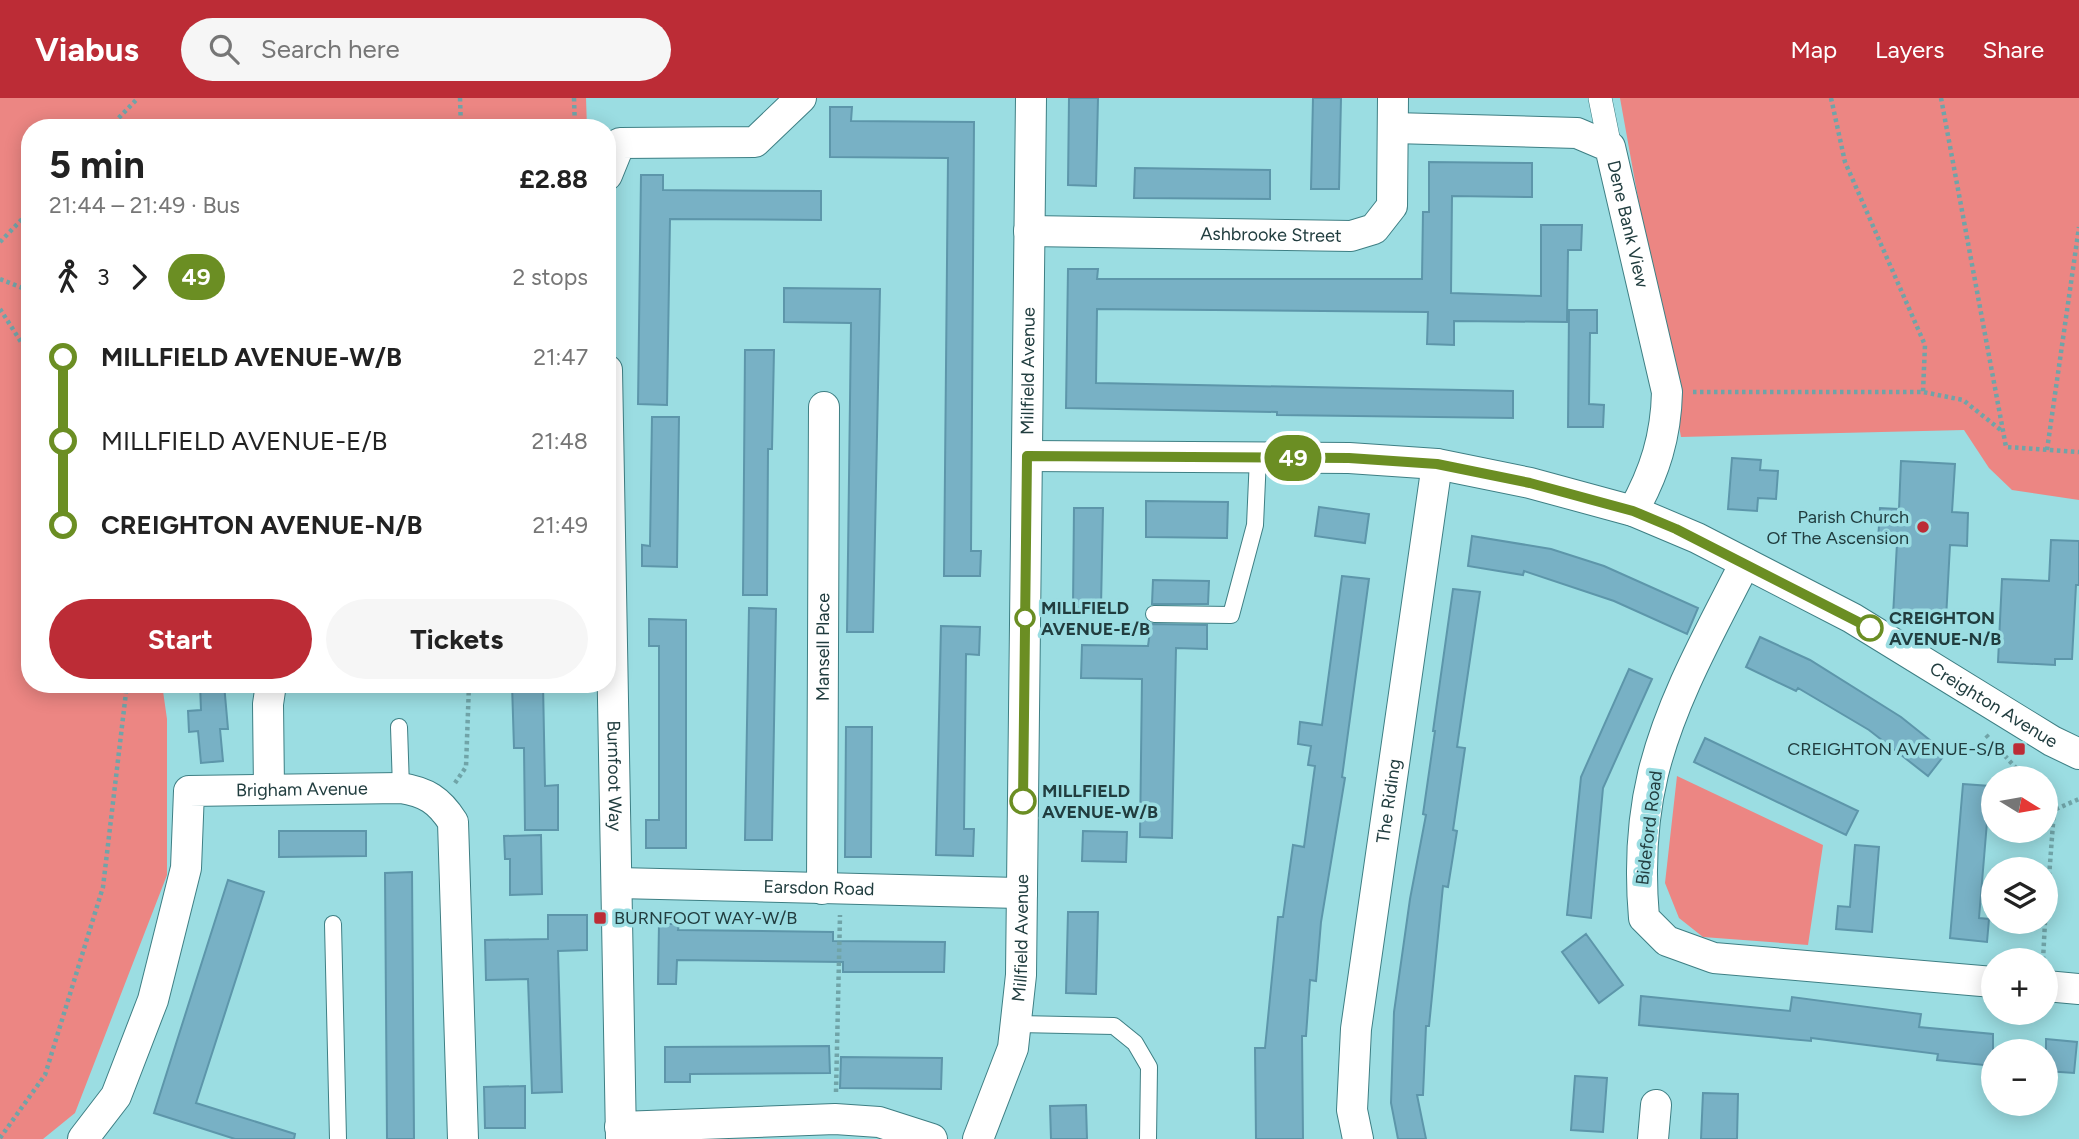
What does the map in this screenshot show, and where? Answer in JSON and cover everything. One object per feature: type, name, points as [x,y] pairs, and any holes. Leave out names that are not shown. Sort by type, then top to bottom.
[{"type":"street","points":[[616,153],[620,143],[755,142],[801,98]]},
{"type":"street","name":"Millfield Avenue","points":[[978,1139],[1013,1048],[1018,1024],[1022,892],[1031,98]]},
{"type":"street","name":"Ashbrooke Street","points":[[1029,231],[1350,236],[1374,229],[1392,206],[1392,98]]},
{"type":"street","points":[[1600,98],[1610,147]]},
{"type":"street","name":"Dene Bank View","points":[[1393,128],[1577,133],[1610,147],[1667,392],[1666,424],[1659,454],[1633,511]]},
{"type":"street","name":"Mansell Place","points":[[824,407],[831,889]]},
{"type":"street","name":"Creighton Avenue","points":[[1027,456],[1349,458],[1437,464],[1530,483],[1633,511],[1745,563],[1852,618],[2052,741],[2079,754]]},
{"type":"street","name":"The Riding","points":[[1357,1139],[1352,1110],[1356,1030],[1437,464]]},
{"type":"street","name":"Bideford Road","points":[[1745,563],[1675,708],[1653,775],[1640,878],[1644,918],[1667,941],[1714,958],[1981,981]]},
{"type":"street","points":[[269,789],[270,693]]},
{"type":"street","name":"Burnfoot Way","points":[[614,693],[620,1133]]},
{"type":"street","name":"Brigham Avenue","points":[[83,1139],[116,1096],[153,1000],[186,868],[189,791],[401,788],[421,791],[441,803]]},
{"type":"street","points":[[441,803],[453,822],[463,1139]]},
{"type":"street","name":"Earsdon Road","points":[[618,883],[1022,892]]},
{"type":"street","points":[[2058,987],[2079,989]]},
{"type":"street","points":[[1653,1139],[1656,1105]]},
{"type":"street","points":[[620,1133],[835,1119],[879,1122],[932,1139]]},
{"type":"lane","points":[[1154,614],[1231,615],[1255,525],[1258,457]]},
{"type":"lane","points":[[399,727],[401,788]]},
{"type":"lane","points":[[333,924],[338,1139]]},
{"type":"lane","points":[[1018,1024],[1114,1026],[1135,1043],[1149,1067],[1147,1139]]},
{"type":"path","points":[[118,119],[138,98]]},
{"type":"path","points":[[460,98],[461,119]]},
{"type":"path","points":[[574,98],[575,119]]},
{"type":"path","points":[[1831,98],[1845,162],[1925,345],[1923,392]]},
{"type":"path","points":[[1941,98],[2006,447],[2079,452]]},
{"type":"path","points":[[0,242],[21,220]]},
{"type":"path","points":[[2047,450],[2079,227]]},
{"type":"path","points":[[0,279],[21,287]]},
{"type":"path","points":[[0,309],[21,342]]},
{"type":"path","points":[[1667,392],[1923,392],[1964,400],[2002,431]]},
{"type":"path","points":[[0,1138],[45,1075],[103,887],[126,693]]},
{"type":"path","points":[[441,803],[466,768],[469,693]]},
{"type":"path","points":[[2058,808],[2079,799]]},
{"type":"path","points":[[831,889],[835,1119]]},
{"type":"path","points":[[0,1127],[5,1131]]},
{"type":"shaded area","points":[[0,98],[586,98],[587,119],[21,119],[21,693],[163,693],[167,719],[167,875],[75,1113],[43,1139],[0,1139]]},
{"type":"shaded area","points":[[1620,98],[2079,98],[2079,500],[2012,490],[1989,468],[1964,430],[1681,437]]},
{"type":"shaded area","points":[[1677,776],[1823,845],[1808,945],[1703,937],[1679,918],[1665,883]]},
{"type":"building","points":[[1069,98],[1098,98],[1096,186],[1068,185]]},
{"type":"building","points":[[1313,98],[1341,98],[1339,189],[1311,189]]},
{"type":"building","points":[[830,107],[852,107],[851,121],[974,122],[971,551],[981,551],[980,576],[944,576],[948,158],[830,157]]},
{"type":"building","points":[[1429,162],[1532,163],[1532,197],[1452,196],[1451,293],[1541,296],[1541,225],[1582,225],[1581,250],[1568,250],[1567,322],[1454,321],[1454,345],[1427,344],[1428,312],[1097,309],[1096,383],[1513,391],[1513,418],[1277,415],[1277,412],[1066,408],[1068,269],[1098,269],[1097,279],[1422,279],[1423,212],[1429,212]]},
{"type":"building","points":[[1135,168],[1270,170],[1270,199],[1134,198]]},
{"type":"building","points":[[641,175],[663,175],[663,190],[821,191],[821,220],[670,219],[667,405],[638,404]]},
{"type":"building","points":[[784,288],[880,289],[873,632],[847,632],[851,323],[784,322]]},
{"type":"building","points":[[1569,310],[1597,310],[1597,333],[1590,333],[1589,404],[1604,405],[1603,427],[1568,427]]},
{"type":"building","points":[[745,350],[774,350],[772,449],[768,449],[767,595],[743,595]]},
{"type":"building","points":[[652,417],[679,417],[677,567],[642,566],[642,545],[650,546]]},
{"type":"building","points":[[1732,458],[1761,460],[1760,470],[1778,471],[1776,499],[1758,498],[1757,511],[1728,509]]},
{"type":"building","name":"Parish Church Of The Ascension","points":[[1901,461],[1955,464],[1952,512],[1968,513],[1967,546],[1950,545],[1946,619],[1893,616],[1897,543],[1878,542],[1880,508],[1899,509]]},
{"type":"building","points":[[1146,501],[1228,502],[1227,538],[1146,537]]},
{"type":"building","points":[[1319,507],[1369,514],[1365,543],[1315,536]]},
{"type":"building","points":[[1074,508],[1103,508],[1101,607],[1073,607]]},
{"type":"building","points":[[1472,536],[1551,549],[1604,566],[1698,608],[1687,634],[1614,601],[1524,571],[1523,575],[1468,566]]},
{"type":"building","points":[[2051,540],[2079,541],[2079,585],[2076,585],[2072,659],[2055,659],[2055,665],[1998,662],[2002,579],[2049,581]]},
{"type":"building","points":[[1342,576],[1369,579],[1342,777],[1345,778],[1321,922],[1316,981],[1310,980],[1306,1036],[1302,1036],[1303,1139],[1256,1139],[1255,1048],[1265,1048],[1278,917],[1283,917],[1293,845],[1304,847],[1315,766],[1308,765],[1311,746],[1298,744],[1300,722],[1322,725]]},
{"type":"building","points":[[1153,580],[1209,581],[1208,604],[1152,604]]},
{"type":"building","points":[[1453,589],[1480,592],[1457,747],[1465,748],[1453,830],[1457,831],[1448,887],[1443,886],[1429,1026],[1426,1026],[1423,1095],[1417,1095],[1426,1139],[1398,1139],[1391,1103],[1394,1012],[1410,899],[1426,815],[1423,814]]},
{"type":"building","points":[[749,608],[776,609],[772,840],[745,840]]},
{"type":"building","points":[[649,619],[686,620],[686,848],[646,848],[646,820],[659,820],[659,646],[649,646]]},
{"type":"building","points":[[1151,624],[1207,625],[1207,649],[1176,648],[1172,838],[1140,837],[1142,679],[1081,678],[1082,645],[1148,646]]},
{"type":"building","points":[[941,626],[980,627],[979,655],[966,654],[964,829],[974,829],[973,856],[936,855]]},
{"type":"building","points":[[1760,637],[1810,660],[1901,717],[1946,753],[1928,776],[1869,730],[1798,688],[1796,691],[1746,667]]},
{"type":"building","points":[[1629,669],[1652,679],[1603,788],[1591,918],[1567,915],[1581,777]]},
{"type":"building","points":[[200,693],[225,693],[228,729],[220,729],[223,761],[201,763],[198,731],[189,732],[188,711],[201,710]]},
{"type":"building","points":[[512,693],[543,693],[545,786],[558,785],[558,830],[525,830],[524,748],[514,748]]},
{"type":"building","points":[[846,727],[872,727],[871,857],[845,857]]},
{"type":"building","points":[[1705,738],[1858,811],[1846,835],[1694,762]]},
{"type":"building","points":[[1963,784],[1981,785],[1981,844],[1985,844],[1984,857],[1981,857],[1979,918],[1981,934],[1988,934],[1987,942],[1950,938]]},
{"type":"building","points":[[279,831],[366,831],[366,856],[279,857]]},
{"type":"building","points":[[1083,831],[1127,832],[1126,862],[1082,861]]},
{"type":"building","points":[[541,835],[542,894],[510,895],[510,859],[505,859],[504,836]]},
{"type":"building","points":[[1855,845],[1879,847],[1872,932],[1836,929],[1838,906],[1850,907]]},
{"type":"building","points":[[412,872],[414,1139],[387,1139],[385,873]]},
{"type":"building","points":[[228,880],[264,892],[196,1103],[295,1134],[294,1139],[235,1139],[154,1113]]},
{"type":"building","points":[[1068,912],[1098,912],[1096,994],[1066,993]]},
{"type":"building","points":[[548,915],[587,915],[587,950],[558,951],[562,1092],[532,1093],[528,979],[486,980],[485,940],[548,939]]},
{"type":"building","points":[[659,924],[679,924],[678,930],[833,932],[833,941],[945,942],[944,972],[843,972],[843,962],[677,960],[676,984],[658,984]]},
{"type":"building","points":[[1586,934],[1623,985],[1599,1003],[1562,952]]},
{"type":"building","points":[[1641,996],[1790,1011],[1792,997],[1921,1014],[1919,1027],[1993,1034],[1993,1039],[1981,1039],[1981,1065],[1937,1060],[1938,1054],[1811,1038],[1811,1041],[1639,1025]]},
{"type":"building","points":[[2058,1040],[2077,1042],[2074,1073],[2058,1072]]},
{"type":"building","points":[[829,1046],[830,1073],[690,1074],[690,1082],[665,1082],[665,1047]]},
{"type":"building","points":[[841,1057],[942,1058],[941,1089],[840,1088]]},
{"type":"building","points":[[1575,1076],[1607,1078],[1603,1132],[1571,1130]]},
{"type":"building","points":[[525,1086],[525,1128],[485,1128],[484,1087]]},
{"type":"building","points":[[1703,1093],[1738,1094],[1737,1139],[1701,1139]]},
{"type":"building","points":[[1086,1105],[1087,1139],[1051,1139],[1050,1106]]},
{"type":"bus line","name":"49","points":[[1023,801],[1027,456],[1349,458],[1437,464],[1530,483],[1633,511],[1697,538],[1870,628]]},
{"type":"place","name":"Parish Church Of The Ascension","points":[[1923,527]]},
{"type":"place","name":"MILLFIELD AVENUE-E/B","points":[[1025,618]]},
{"type":"place","name":"CREIGHTON AVENUE-N/B","points":[[1870,628]]},
{"type":"place","name":"CREIGHTON AVENUE-S/B","points":[[2019,749]]},
{"type":"place","name":"MILLFIELD AVENUE-W/B","points":[[1023,801]]},
{"type":"place","name":"BURNFOOT WAY-W/B","points":[[600,918]]}]
